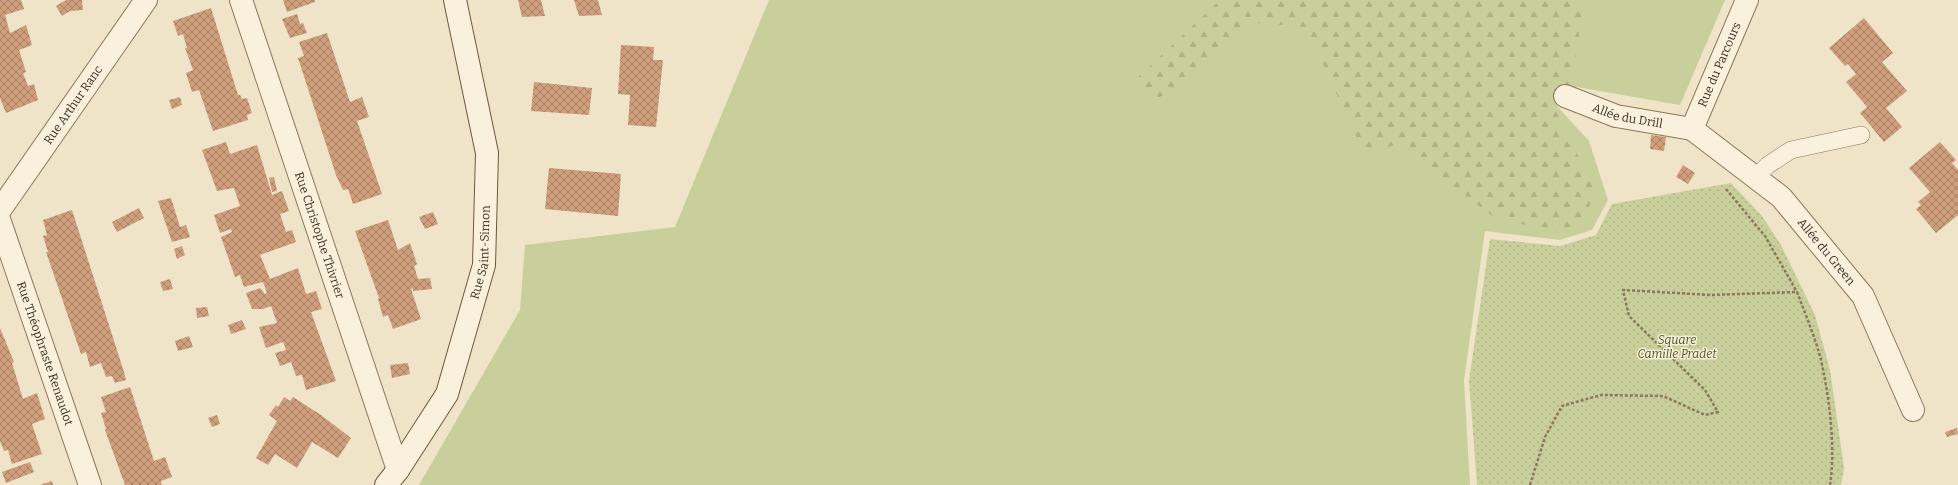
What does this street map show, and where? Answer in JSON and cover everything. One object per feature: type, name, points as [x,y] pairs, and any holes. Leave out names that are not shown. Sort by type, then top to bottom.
[{"type":"street","name":"Rue Arthur Ranc","points":[[0,210],[146,0]]},
{"type":"street","name":"Rue Christophe Thivrier","points":[[241,0],[392,477]]},
{"type":"street","name":"Rue Saint-Simon","points":[[392,477],[447,394],[484,265],[487,153],[455,0]]},
{"type":"street","name":"Rue du Parcours","points":[[1692,129],[1747,0]]},
{"type":"street","name":"Allée du Drill","points":[[1565,96],[1616,116],[1692,129]]},
{"type":"street","name":"Allée du Green","points":[[1692,129],[1781,197],[1863,296],[1913,410]]},
{"type":"street","name":"Rue Théophraste Renaudot","points":[[0,222],[90,485]]},
{"type":"lane","points":[[1756,177],[1768,165],[1791,150],[1861,135]]},
{"type":"path","points":[[1724,186],[1765,236],[1797,292],[1820,356],[1831,426],[1832,473],[1830,485]]},
{"type":"path","points":[[1530,485],[1545,437],[1562,406],[1601,395],[1663,396],[1705,415],[1718,412],[1705,390],[1629,316],[1622,290],[1712,295],[1797,292]]},
{"type":"green space","points":[[769,0],[1725,0],[1680,105],[1577,87],[1557,106],[1589,141],[1608,200],[1592,230],[1560,240],[1485,231],[1464,380],[1470,485],[419,485],[520,310],[525,245],[675,227]]},
{"type":"green space","points":[[1220,0],[1584,0],[1572,83],[1550,100],[1594,188],[1585,223],[1559,233],[1495,218],[1397,144],[1365,156],[1306,27],[1258,23],[1152,103],[1133,82]]},
{"type":"green space","name":"Square Camille Pradet","points":[[1731,183],[1762,216],[1781,245],[1815,315],[1830,370],[1844,468],[1841,485],[1477,485],[1469,380],[1490,239],[1560,246],[1596,235],[1612,204]]},
{"type":"building","points":[[0,0],[21,0],[24,9],[5,15],[10,33],[26,25],[32,45],[19,50],[26,72],[23,73],[28,86],[34,84],[38,100],[6,113],[0,98]]},
{"type":"building","points":[[66,0],[82,0],[83,10],[70,11],[62,16],[56,6]]},
{"type":"building","points":[[283,0],[315,0],[315,2],[287,12]]},
{"type":"building","points":[[518,0],[541,0],[545,16],[522,17]]},
{"type":"building","points":[[574,0],[598,0],[602,15],[579,16]]},
{"type":"building","points":[[211,8],[238,95],[240,95],[242,99],[247,98],[252,113],[247,115],[248,120],[213,131],[199,90],[192,92],[186,73],[193,70],[185,48],[187,48],[183,34],[178,36],[173,21]]},
{"type":"building","points":[[297,14],[300,24],[303,23],[307,33],[290,38],[282,19]]},
{"type":"building","points":[[1864,18],[1893,53],[1882,62],[1907,91],[1886,108],[1902,127],[1884,142],[1860,113],[1867,107],[1846,82],[1856,74],[1848,64],[1845,66],[1829,48]]},
{"type":"building","points":[[327,33],[350,102],[362,97],[369,117],[357,121],[382,194],[353,204],[348,189],[343,190],[336,175],[298,58],[304,56],[299,42]]},
{"type":"building","points":[[621,45],[654,47],[653,60],[663,60],[656,127],[628,125],[630,95],[618,94]]},
{"type":"building","points":[[534,82],[592,88],[589,115],[531,111]]},
{"type":"building","points":[[180,97],[182,105],[172,109],[169,100]]},
{"type":"building","points":[[1651,135],[1666,137],[1664,151],[1650,149]]},
{"type":"building","points":[[226,142],[230,154],[257,145],[272,195],[282,191],[289,211],[280,214],[286,232],[292,230],[296,242],[260,255],[270,279],[298,268],[306,294],[316,291],[322,309],[311,312],[336,381],[306,390],[302,375],[296,376],[291,362],[280,366],[275,353],[286,350],[283,342],[266,348],[259,327],[277,323],[271,306],[263,309],[252,309],[246,293],[260,288],[265,294],[267,293],[263,282],[244,287],[240,275],[235,277],[221,237],[232,232],[231,229],[220,233],[214,215],[240,206],[234,188],[217,191],[202,150]]},
{"type":"building","points":[[1940,142],[1956,160],[1952,163],[1958,170],[1958,215],[1936,233],[1916,209],[1921,205],[1918,202],[1930,192],[1909,168]]},
{"type":"building","points":[[1683,165],[1695,173],[1688,184],[1676,177]]},
{"type":"building","points":[[549,168],[621,174],[618,216],[545,209]]},
{"type":"building","points":[[274,177],[277,191],[272,192],[269,178]]},
{"type":"building","points":[[171,198],[180,227],[186,225],[190,237],[172,242],[158,201]]},
{"type":"building","points":[[139,208],[144,218],[117,232],[112,222]]},
{"type":"building","points":[[72,210],[126,380],[115,383],[112,376],[106,377],[101,363],[90,367],[86,352],[81,354],[46,252],[48,252],[43,236],[47,235],[43,220]]},
{"type":"building","points":[[433,212],[438,224],[425,229],[419,217]]},
{"type":"building","points":[[388,220],[398,250],[410,243],[417,264],[414,266],[418,279],[430,278],[432,289],[413,291],[413,288],[411,289],[421,319],[393,329],[388,315],[383,317],[379,298],[355,231]]},
{"type":"building","points":[[182,246],[185,255],[177,259],[174,249]]},
{"type":"building","points":[[170,279],[173,289],[163,291],[160,282]]},
{"type":"building","points":[[207,307],[209,316],[197,318],[196,308]]},
{"type":"building","points":[[242,320],[246,329],[231,334],[228,325]]},
{"type":"building","points":[[0,328],[14,362],[12,363],[23,399],[37,393],[45,419],[32,424],[42,454],[12,464],[8,450],[4,451],[0,441]]},
{"type":"building","points":[[189,336],[193,347],[178,351],[175,341]]},
{"type":"building","points":[[408,363],[410,374],[392,378],[390,365]]},
{"type":"building","points":[[130,387],[154,461],[165,457],[172,477],[161,481],[162,485],[125,485],[105,430],[106,429],[101,413],[106,412],[101,397]]},
{"type":"building","points":[[284,397],[290,401],[293,397],[321,415],[351,438],[338,458],[312,442],[297,468],[275,454],[268,465],[256,458],[277,421],[269,415],[276,405],[278,407]]},
{"type":"building","points":[[217,415],[220,424],[212,427],[208,418]]},
{"type":"building","points":[[1957,428],[1958,434],[1947,437],[1945,432]]},
{"type":"building","points":[[30,462],[34,472],[6,483],[2,472]]},
{"type":"building","points":[[52,481],[53,485],[40,485]]}]
